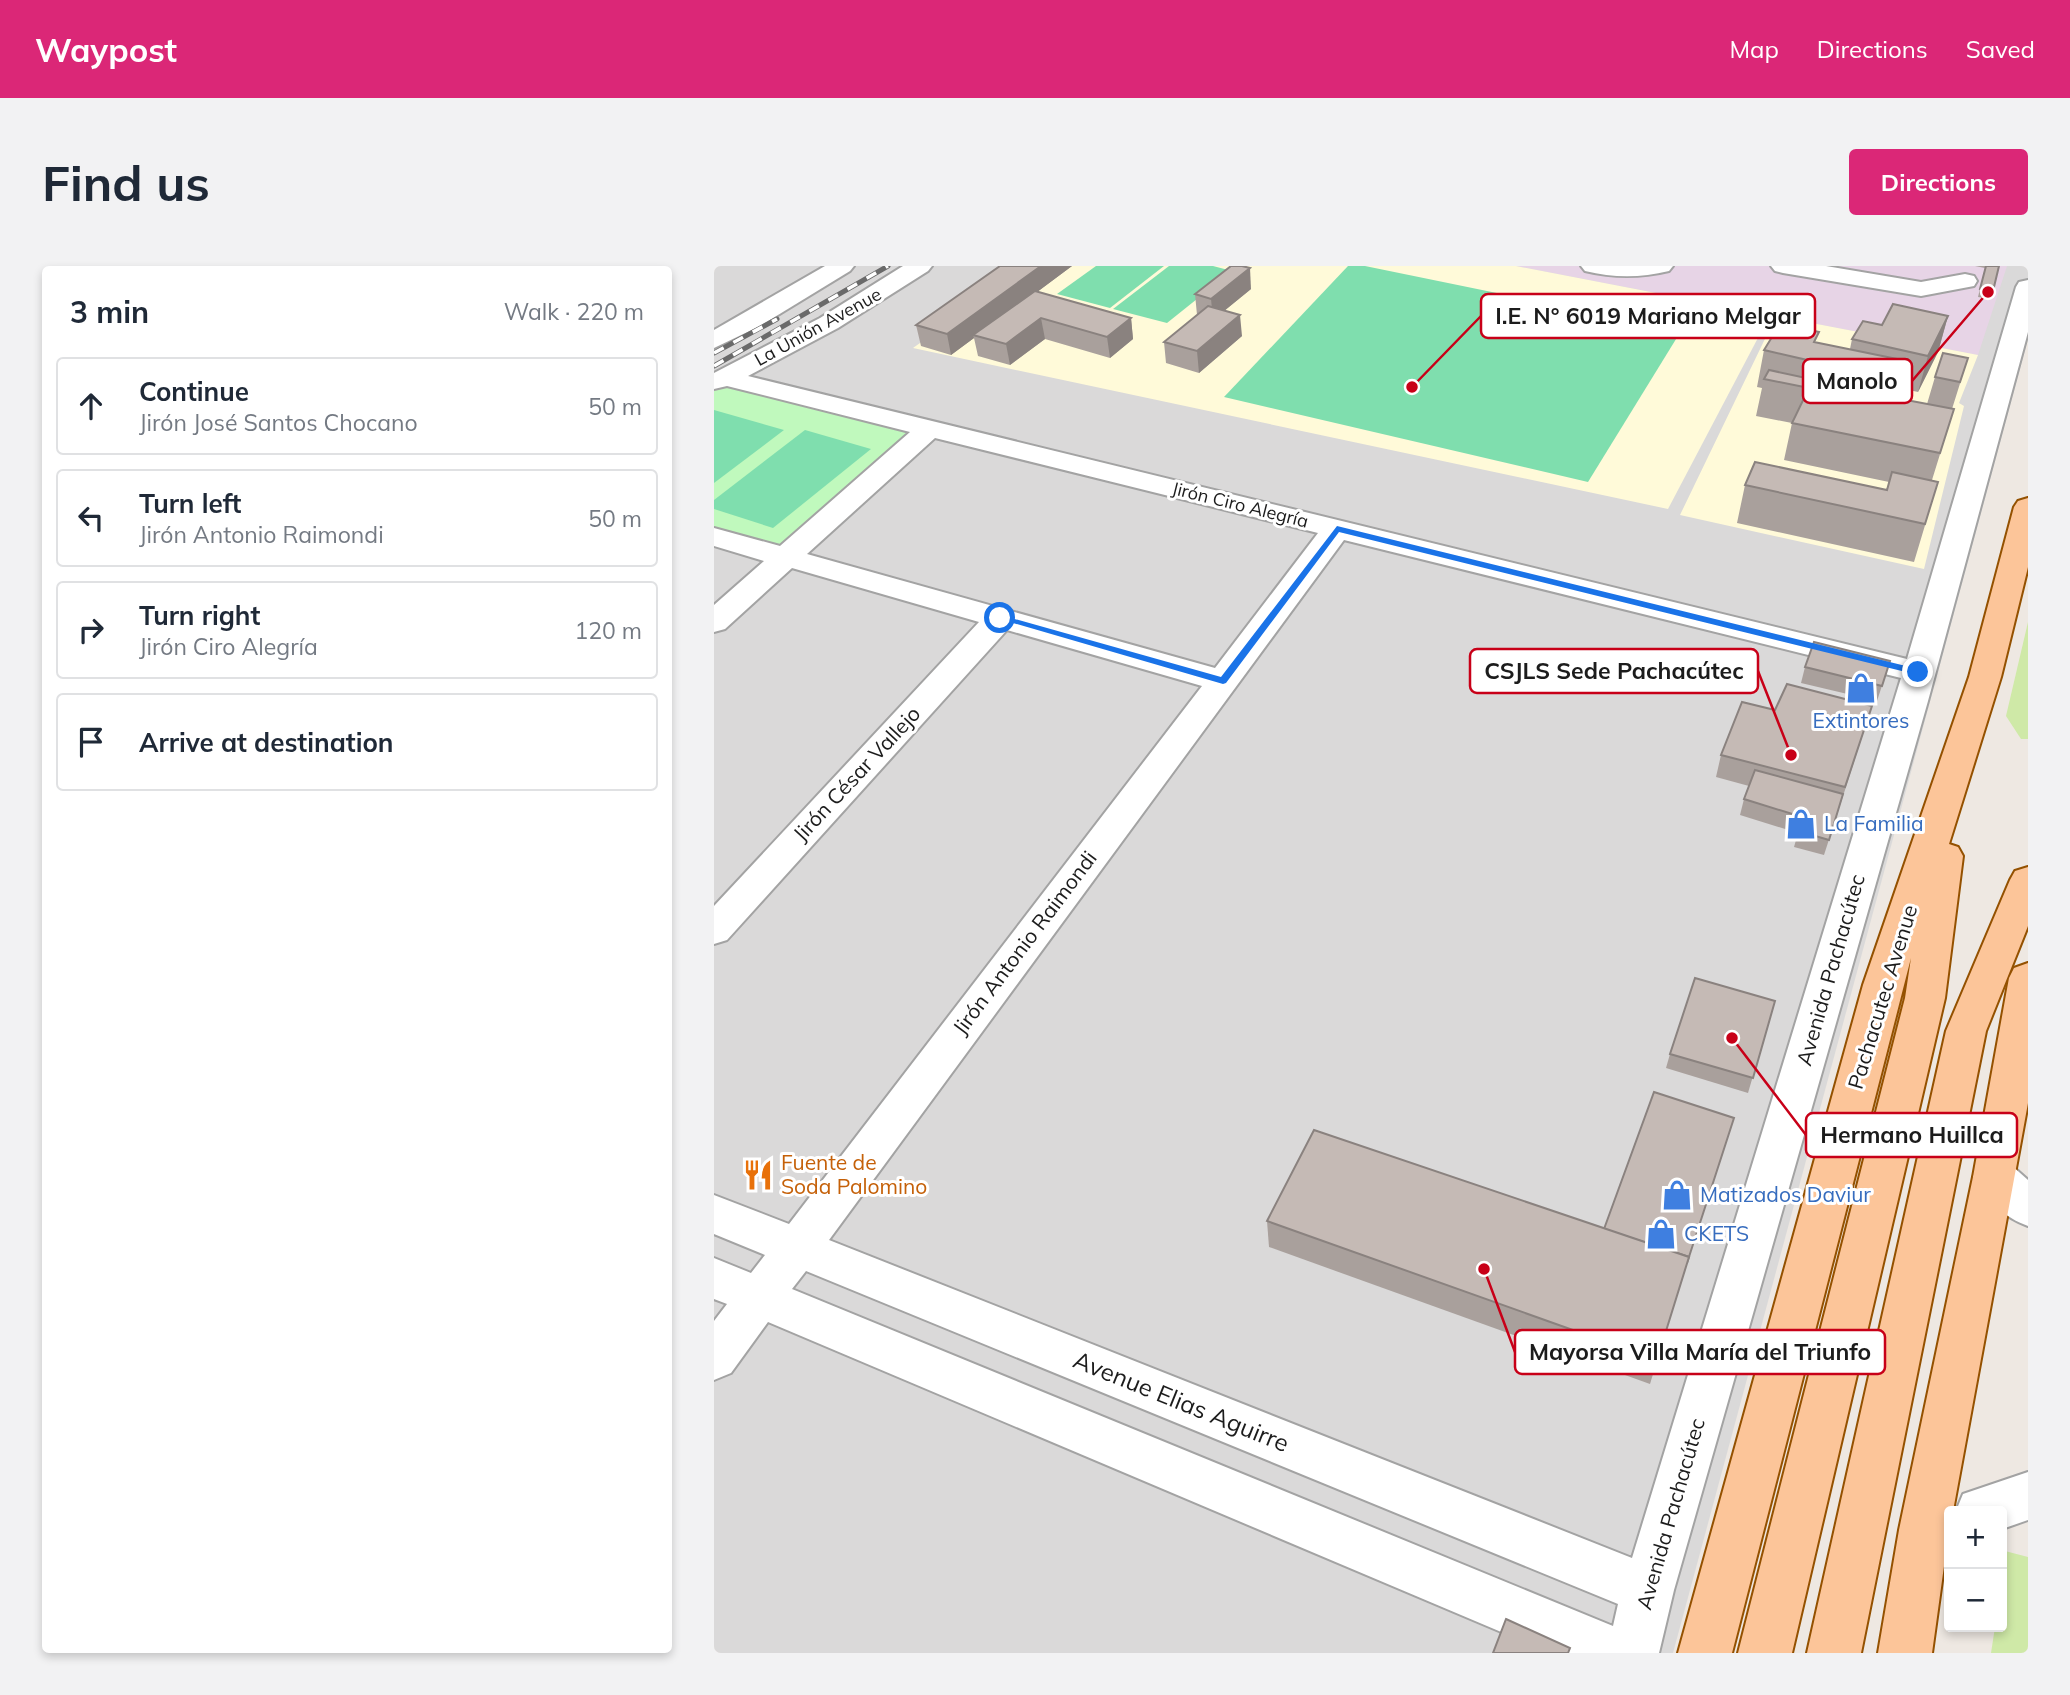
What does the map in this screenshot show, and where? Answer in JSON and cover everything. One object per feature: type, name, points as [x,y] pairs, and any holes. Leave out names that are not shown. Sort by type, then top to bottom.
[{"type":"main road","name":"Pachacutec Avenue","points":[[1705,1653],[1883,985],[1957,767],[1984,677],[2028,507]]},
{"type":"main road","points":[[1765,1653],[1925,998],[1957,767]]},
{"type":"main road","points":[[1835,1653],[1966,1031],[2028,880]]},
{"type":"main road","points":[[1905,1653],[1937,1526],[2028,978]]},
{"type":"street","name":"La Unión Avenue","points":[[714,340],[842,266]]},
{"type":"street","name":"La Unión Avenue","points":[[720,380],[829,323],[920,266]]},
{"type":"street","points":[[1593,266],[1619,271],[1661,266]]},
{"type":"street","points":[[1783,266],[1921,289],[1965,281]]},
{"type":"street","name":"Avenida Pachacútec","points":[[1632,1653],[1648,1590],[1918,672],[2028,287]]},
{"type":"street","name":"Jirón Ciro Alegría","points":[[720,380],[930,428],[1918,672]]},
{"type":"street","points":[[714,622],[930,428]]},
{"type":"street","name":"Jirón Antonio Raimondi","points":[[714,1358],[1337,529]]},
{"type":"street","points":[[714,537],[1223,681]]},
{"type":"street","name":"Jirón César Vallejo","points":[[714,930],[1000,618]]},
{"type":"street","points":[[1995,1177],[2028,1207]]},
{"type":"street","name":"Avenue Elias Aguirre","points":[[714,1214],[1648,1590]]},
{"type":"street","points":[[714,1279],[1614,1653]]},
{"type":"street","points":[[1997,1506],[2028,1496]]},
{"type":"shaded area","points":[[714,266],[2028,266],[2028,339],[1673,1653],[714,1653]]},
{"type":"shaded area","points":[[1028,266],[1516,266],[1770,315],[1668,509],[913,348]]},
{"type":"shaded area","points":[[1516,266],[2007,266],[1978,355]]},
{"type":"shaded area","points":[[1776,316],[1978,355],[1959,403],[1964,406],[1924,569],[1680,515]]},
{"type":"green space","points":[[1096,266],[1164,266],[1110,308],[1057,294]]},
{"type":"green space","points":[[1169,266],[1213,266],[1232,271],[1167,323],[1113,309]]},
{"type":"green space","points":[[1348,266],[1365,266],[1681,331],[1588,482],[1224,397]]},
{"type":"green space","points":[[731,382],[918,432],[786,552],[714,531],[714,389]]},
{"type":"green space","points":[[714,410],[784,430],[714,483]]},
{"type":"green space","points":[[805,430],[871,449],[773,528],[714,509],[714,500]]},
{"type":"green space","points":[[2028,622],[2028,739],[2021,739],[2006,716]]},
{"type":"green space","points":[[2007,1552],[2028,1557],[2028,1653],[1991,1653],[1994,1632],[2007,1632]]},
{"type":"building","points":[[1000,266],[1041,266],[947,334],[916,325]]},
{"type":"building","points":[[1231,266],[1250,268],[1211,299],[1195,294]]},
{"type":"building","points":[[1986,266],[1999,266],[1993,291],[1980,289]]},
{"type":"building","points":[[1035,291],[1131,318],[1107,337],[1041,318],[1006,344],[973,335]]},
{"type":"building","points":[[1893,304],[1948,316],[1928,356],[1852,339],[1863,321],[1882,325]]},
{"type":"building","points":[[1208,306],[1240,315],[1197,351],[1164,342]]},
{"type":"building","points":[[1780,324],[1819,332],[1814,342],[1902,360],[1885,396],[1954,409],[1940,453],[1792,423],[1809,388],[1764,379],[1769,370],[1839,385],[1844,373],[1804,364],[1807,360],[1764,350]]},
{"type":"building","points":[[1943,353],[1968,358],[1960,382],[1935,377]]},
{"type":"building","points":[[1755,462],[1887,490],[1892,472],[1938,482],[1925,524],[1745,485]]},
{"type":"building","points":[[1814,642],[1890,661],[1882,686],[1805,667]]},
{"type":"building","points":[[1787,684],[1872,706],[1845,787],[1721,755],[1742,702],[1775,710]]},
{"type":"building","points":[[1755,770],[1843,794],[1829,840],[1798,831],[1802,817],[1744,799]]},
{"type":"building","points":[[1695,978],[1775,1001],[1753,1078],[1670,1054]]},
{"type":"building","points":[[1654,1092],[1734,1118],[1689,1257],[1604,1229]]},
{"type":"building","points":[[1314,1130],[1689,1257],[1657,1360],[1267,1221]]},
{"type":"building","points":[[1506,1619],[1570,1648],[1568,1653],[1493,1653]]},
{"type":"railway","points":[[714,366],[888,266]]},
{"type":"railway","points":[[714,353],[777,319]]},
{"type":"place","name":"Manolo","points":[[1988,292]]},
{"type":"place","name":"I.E. N° 6019 Mariano Melgar","points":[[1412,387]]},
{"type":"place","name":"Extintores","points":[[1861,688]]},
{"type":"place","name":"CSJLS Sede Pachacútec","points":[[1791,755]]},
{"type":"place","name":"La Familia","points":[[1801,824]]},
{"type":"place","name":"Hermano Huillca","points":[[1732,1038]]},
{"type":"place","name":"Fuente de Soda Palomino","points":[[758,1175]]},
{"type":"place","name":"Matizados Daviur","points":[[1677,1195]]},
{"type":"place","name":"CKETS","points":[[1661,1234]]},
{"type":"place","name":"Mayorsa Villa María del Triunfo","points":[[1484,1269]]},
{"type":"route","points":[[1000,618],[1223,681],[1337,529],[1918,672]]}]
